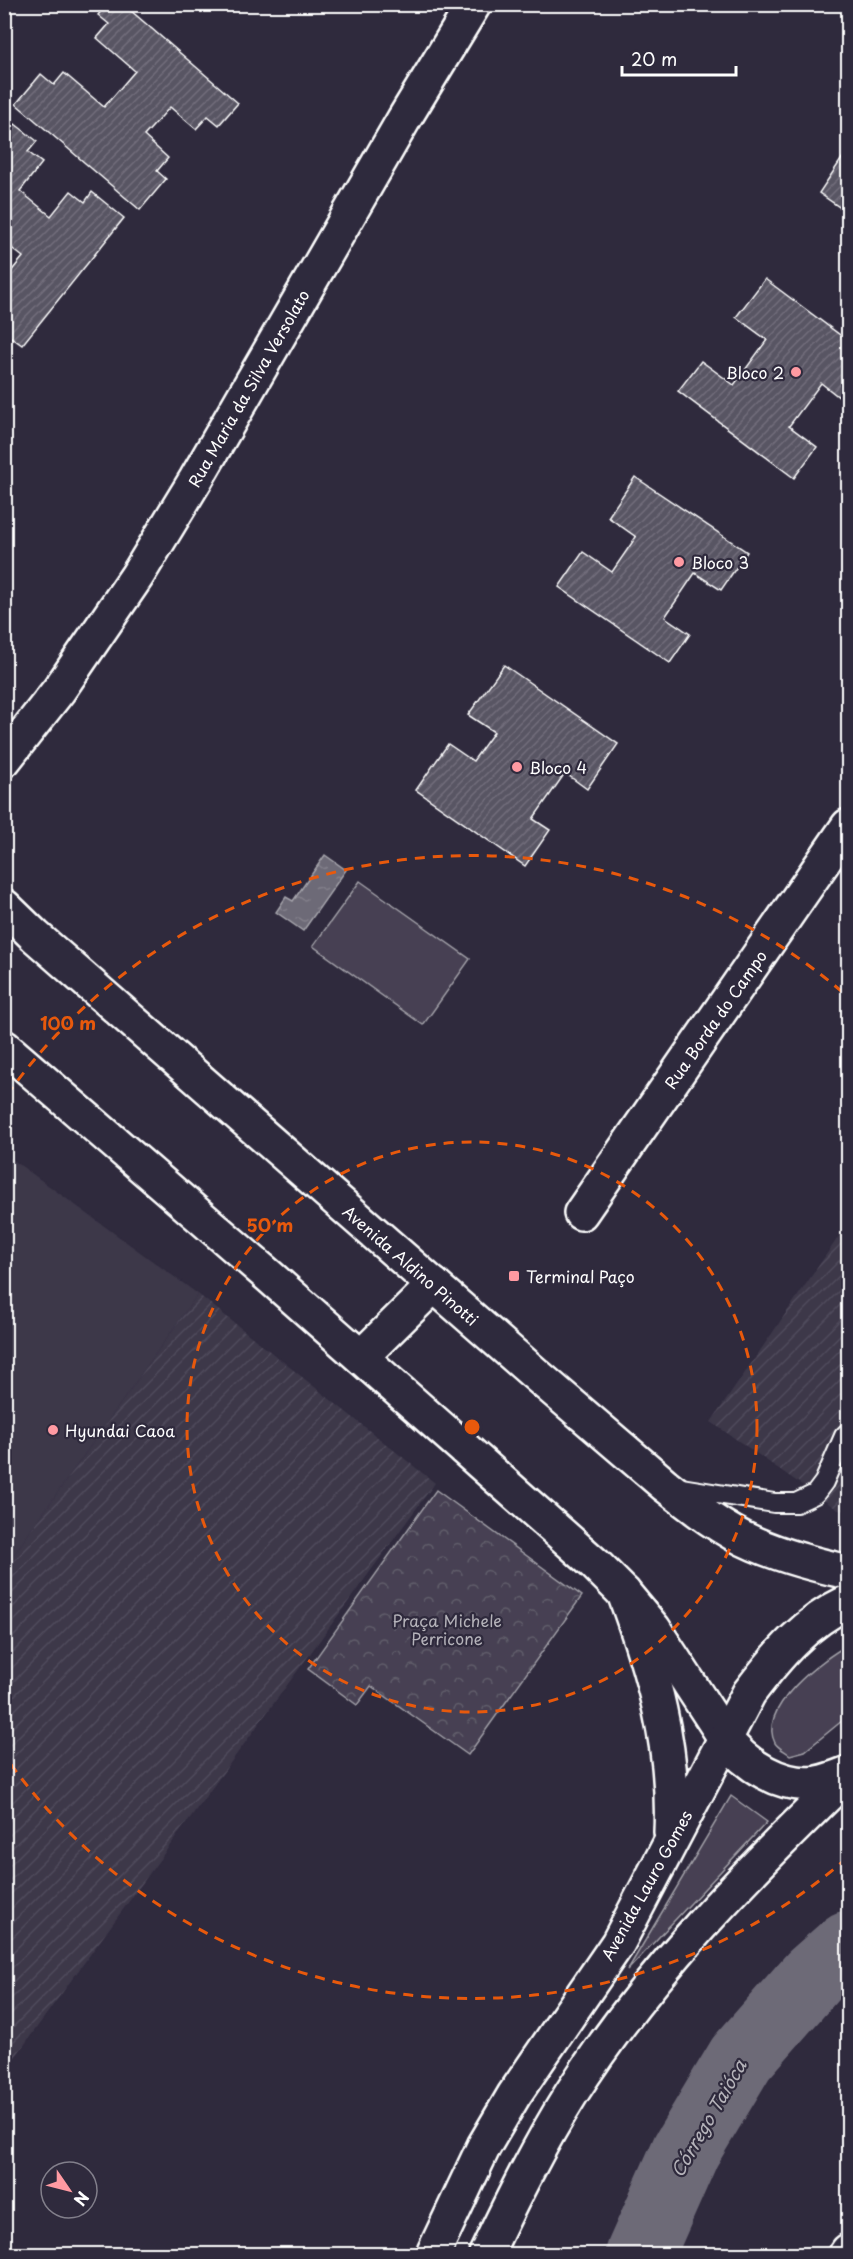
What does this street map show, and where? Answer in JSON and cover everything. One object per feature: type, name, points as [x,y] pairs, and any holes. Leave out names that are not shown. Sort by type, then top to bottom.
[{"type":"main road","name":"Rua Maria da Silva Versolato","points":[[4,760],[59,690],[137,576],[196,479],[392,138],[474,4]]},
{"type":"main road","name":"Rua Borda do Campo","points":[[581,1213],[849,826]]},
{"type":"main road","name":"Avenida Aldino Pinotti","points":[[4,906],[44,944],[665,1485],[723,1528],[753,1543],[785,1556],[849,1572]]},
{"type":"main road","points":[[4,1047],[362,1357],[595,1564],[624,1593],[654,1629],[734,1750],[754,1767],[778,1778],[815,1784],[849,1774]]},
{"type":"main road","points":[[362,1357],[434,1285]]},
{"type":"main road","points":[[624,1593],[648,1659],[665,1732],[673,1799],[671,1840]]},
{"type":"main road","name":"Avenida Lauro Gomes","points":[[433,2254],[484,2146],[514,2095],[618,1943],[749,1694],[782,1652],[802,1632],[832,1610],[849,1602]]},
{"type":"main road","points":[[486,2254],[510,2204],[571,2094],[631,2009],[708,1916],[849,1774]]},
{"type":"lane","points":[[665,1485],[774,1503],[796,1503],[815,1494],[824,1482],[844,1436],[849,1432]]},
{"type":"shaded area","name":"Hyundai Caoa","points":[[5,1154],[198,1294],[5,1567]]},
{"type":"shaded area","points":[[848,1223],[848,1511],[838,1510],[711,1422]]},
{"type":"shaded area","points":[[198,1294],[435,1483],[5,2071],[5,1567]]},
{"type":"green space","points":[[360,881],[470,959],[423,1025],[313,946]]},
{"type":"green space","name":"Praça Michele Perricone","points":[[436,1490],[582,1596],[468,1755],[371,1686],[357,1705],[308,1669]]},
{"type":"green space","points":[[848,1645],[848,1716],[805,1751],[790,1755],[775,1743],[772,1729],[775,1715],[783,1700],[795,1686],[823,1661]]},
{"type":"green space","points":[[731,1796],[767,1822],[627,1971]]},
{"type":"water","points":[[325,855],[346,870],[303,931],[276,912],[286,897],[293,901]]},
{"type":"building","points":[[107,4],[123,4],[238,103],[219,125],[208,116],[196,129],[170,107],[144,136],[168,158],[157,171],[166,179],[140,210],[16,104],[41,74],[54,85],[64,73],[104,107],[135,71],[97,38],[109,24],[98,15]]},
{"type":"building","points":[[15,124],[37,141],[28,152],[42,163],[20,191],[51,216],[71,191],[85,202],[92,192],[124,218],[22,345],[4,332],[4,280],[23,257],[4,242],[4,137]]},
{"type":"building","points":[[845,154],[848,157],[848,213],[819,193]]},
{"type":"building","name":"Bloco 2","points":[[765,279],[848,341],[848,394],[844,401],[821,383],[789,426],[817,447],[794,478],[678,391],[701,361],[734,385],[767,340],[736,317]]},
{"type":"building","name":"Bloco 3","points":[[635,477],[747,552],[721,590],[695,573],[665,617],[690,634],[670,663],[559,587],[583,552],[612,572],[636,537],[608,517]]},
{"type":"building","name":"Bloco 4","points":[[504,665],[618,744],[587,789],[565,773],[533,819],[550,830],[525,866],[416,790],[448,744],[473,761],[494,732],[468,715]]},
{"type":"waterway","name":"Córrego Taióca","points":[[640,2254],[686,2150],[741,2058],[813,1976],[848,1945]]},
{"type":"place","name":"Bloco 2","points":[[796,372]]},
{"type":"place","name":"Bloco 3","points":[[679,562]]},
{"type":"place","name":"Bloco 4","points":[[517,767]]},
{"type":"place","name":"Terminal Paço","points":[[514,1276]]},
{"type":"place","name":"Hyundai Caoa","points":[[53,1430]]}]
